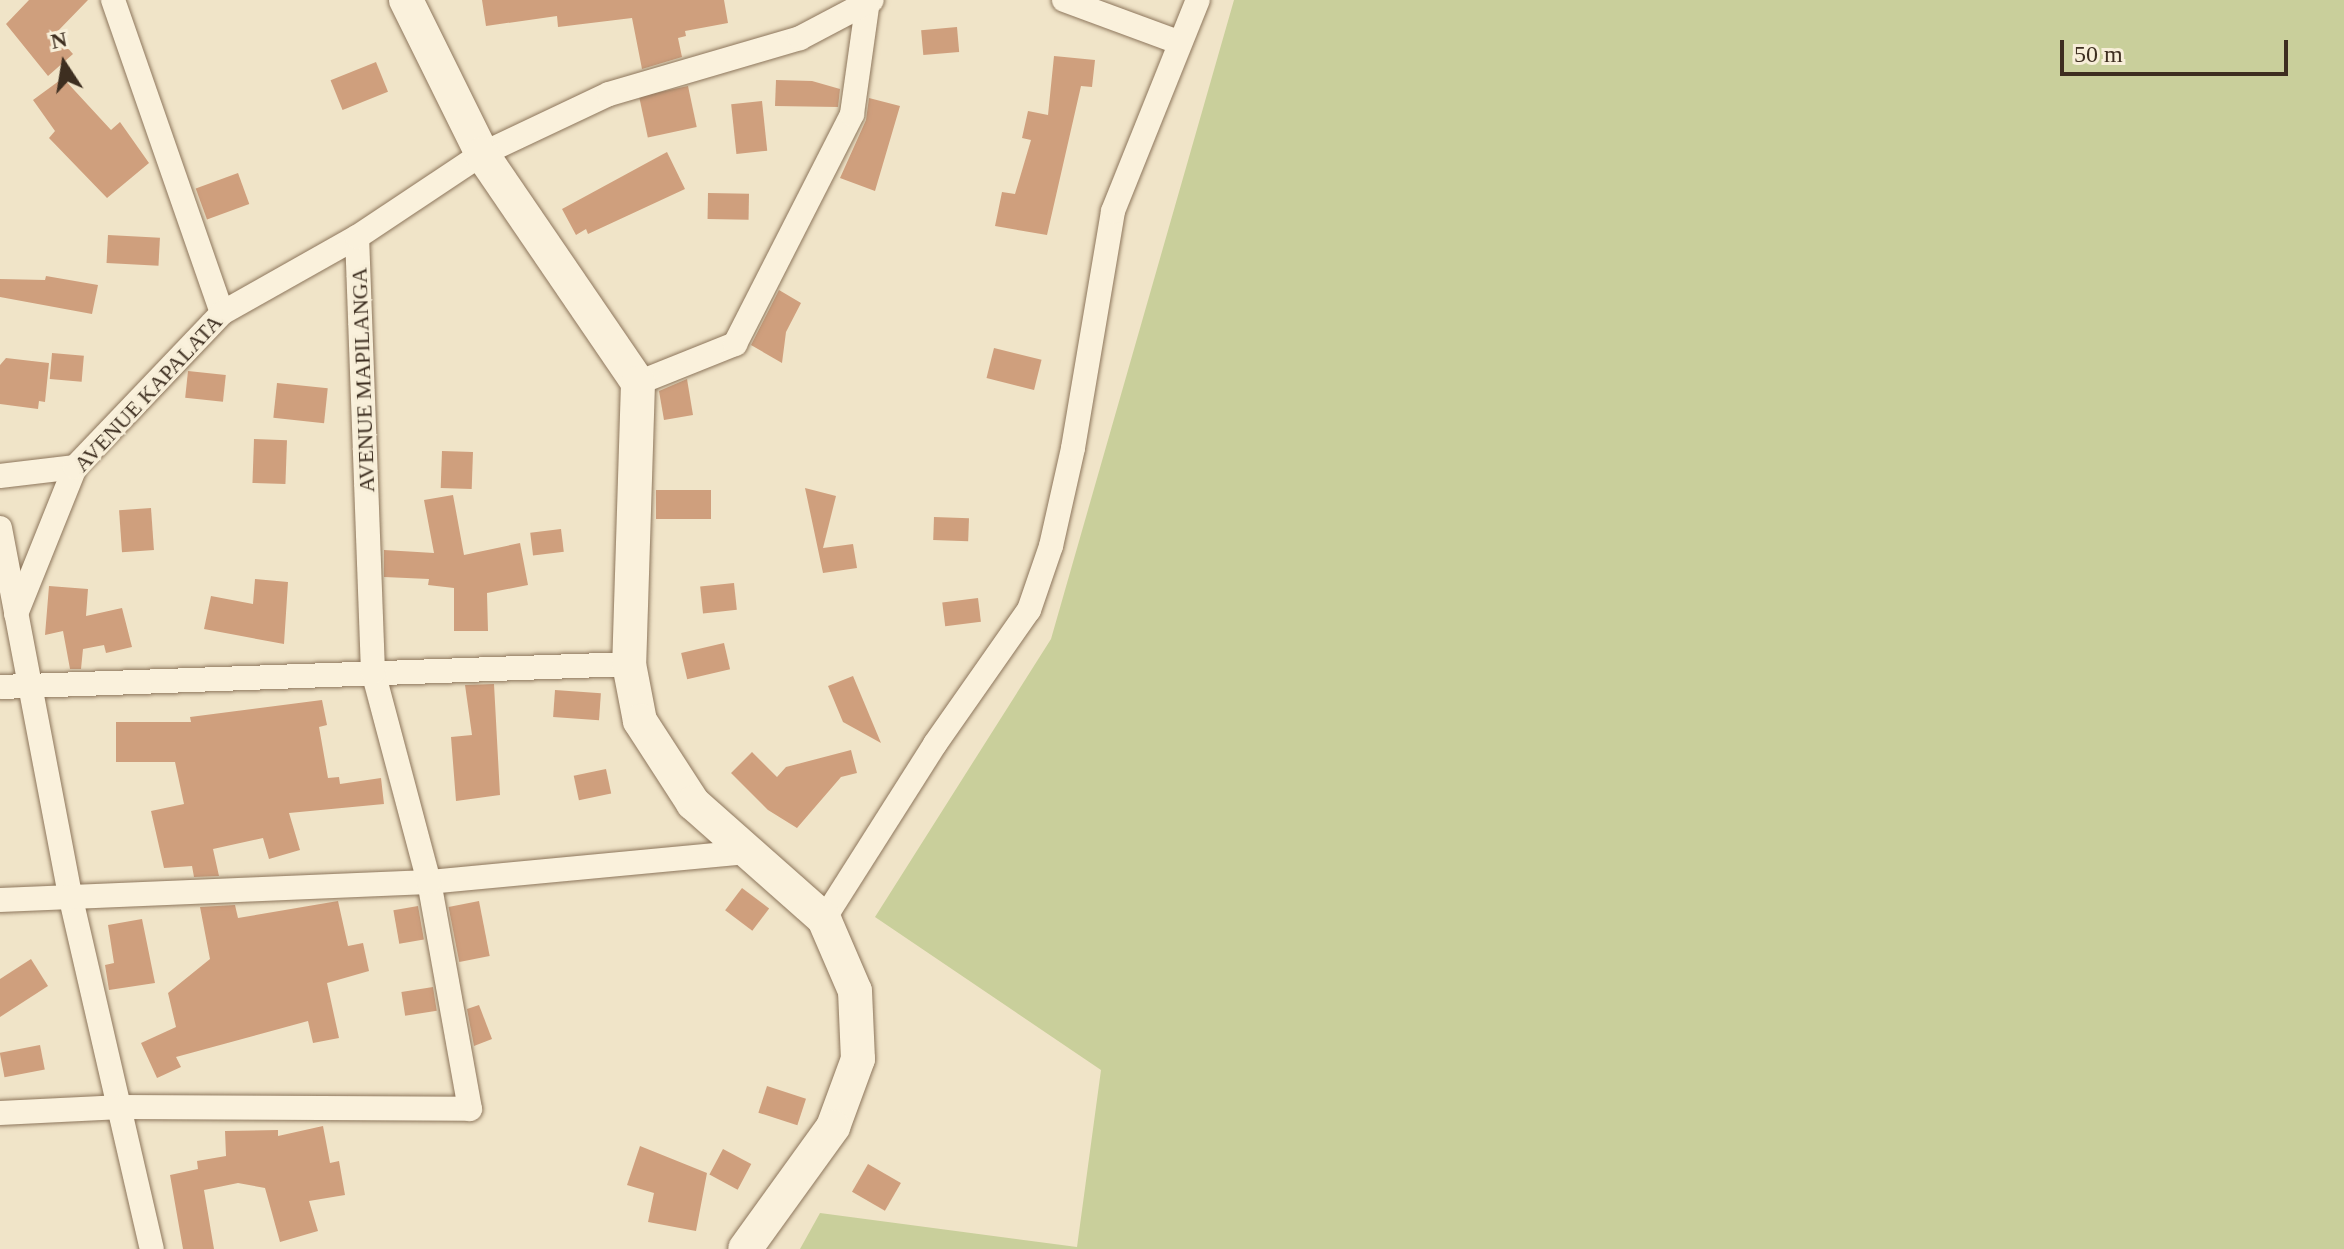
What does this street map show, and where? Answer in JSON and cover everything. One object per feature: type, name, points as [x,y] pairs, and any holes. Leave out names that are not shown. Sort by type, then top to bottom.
[{"type":"street","points":[[113,0],[222,313]]},
{"type":"street","points":[[406,0],[482,154],[638,383],[629,664],[640,721],[693,803],[824,919],[855,991],[858,1059],[833,1127],[745,1249]]},
{"type":"street","points":[[638,383],[735,344],[852,114],[870,0]]},
{"type":"street","name":"AVENUE MAPILANGA","points":[[122,1107],[470,1109],[429,882],[373,672],[357,237],[482,154],[609,94],[800,38],[870,0]]},
{"type":"street","points":[[1064,0],[1178,42]]},
{"type":"street","points":[[824,919],[935,744],[1029,610],[1051,546],[1073,448],[1113,211],[1178,42],[1198,0]]},
{"type":"street","name":"AVENUE KAPALATA","points":[[15,617],[75,467],[222,313],[357,237]]},
{"type":"street","points":[[0,476],[75,467]]},
{"type":"street","points":[[0,528],[71,899],[122,1107],[152,1249]]},
{"type":"street","points":[[0,687],[629,664]]},
{"type":"street","points":[[0,900],[429,882],[746,852]]},
{"type":"street","points":[[0,1113],[122,1107]]},
{"type":"green space","points":[[1234,0],[2344,0],[2344,1249],[800,1249],[820,1213],[1077,1247],[1101,1070],[875,917],[1051,639]]},
{"type":"building","points":[[29,0],[88,0],[55,34],[73,54],[48,76],[6,24]]},
{"type":"building","points":[[482,0],[724,0],[728,23],[685,31],[686,36],[678,38],[682,57],[642,69],[632,18],[558,27],[557,16],[486,26]]},
{"type":"building","points":[[957,27],[959,52],[923,55],[921,30]]},
{"type":"building","points":[[1054,56],[1095,60],[1092,87],[1081,86],[1047,235],[995,226],[1002,192],[1015,194],[1031,140],[1022,138],[1028,111],[1048,115]]},
{"type":"building","points":[[376,62],[388,92],[343,110],[331,80]]},
{"type":"building","points":[[63,78],[111,130],[120,122],[149,163],[107,198],[49,138],[55,131],[33,100]]},
{"type":"building","points":[[776,80],[812,81],[840,89],[838,107],[775,106]]},
{"type":"building","points":[[688,86],[697,127],[648,137],[639,96]]},
{"type":"building","points":[[869,98],[900,106],[875,191],[840,178],[866,120]]},
{"type":"building","points":[[762,101],[767,151],[736,154],[731,104]]},
{"type":"building","points":[[667,152],[685,189],[588,234],[586,229],[576,235],[562,209]]},
{"type":"building","points":[[238,173],[249,204],[207,219],[196,188]]},
{"type":"building","points":[[708,193],[749,194],[749,220],[708,219]]},
{"type":"building","points":[[108,235],[160,238],[158,266],[107,263]]},
{"type":"building","points":[[46,276],[98,285],[92,314],[0,297],[0,279],[45,280]]},
{"type":"building","points":[[779,290],[801,303],[786,332],[782,363],[751,345]]},
{"type":"building","points":[[994,348],[1042,360],[1034,390],[987,378]]},
{"type":"building","points":[[52,353],[84,356],[82,382],[50,379]]},
{"type":"building","points":[[6,358],[49,363],[45,402],[39,401],[38,409],[0,404],[0,365]]},
{"type":"building","points":[[188,371],[226,375],[223,402],[185,398]]},
{"type":"building","points":[[687,379],[693,415],[664,420],[659,391]]},
{"type":"building","points":[[277,383],[328,388],[324,423],[273,418]]},
{"type":"building","points":[[254,439],[287,440],[285,484],[252,483]]},
{"type":"building","points":[[442,451],[473,452],[472,489],[441,488]]},
{"type":"building","points":[[805,488],[836,496],[823,548],[853,544],[857,568],[823,573]]},
{"type":"building","points":[[656,490],[711,490],[711,519],[656,519]]},
{"type":"building","points":[[453,495],[464,555],[520,543],[528,585],[487,593],[488,631],[454,631],[454,588],[428,585],[429,579],[384,577],[384,550],[434,553],[424,500]]},
{"type":"building","points":[[151,508],[154,550],[122,552],[119,510]]},
{"type":"building","points":[[934,517],[969,518],[968,541],[933,540]]},
{"type":"building","points":[[561,529],[564,552],[533,556],[530,533]]},
{"type":"building","points":[[255,579],[288,582],[284,644],[204,629],[211,596],[253,604]]},
{"type":"building","points":[[734,583],[737,610],[703,613],[700,587]]},
{"type":"building","points":[[49,586],[88,589],[86,616],[122,608],[132,647],[106,653],[104,645],[83,649],[81,669],[70,669],[63,631],[45,635]]},
{"type":"building","points":[[978,598],[981,622],[945,626],[942,602]]},
{"type":"building","points":[[724,643],[730,669],[687,679],[681,653]]},
{"type":"building","points":[[853,676],[881,743],[843,722],[828,686]]},
{"type":"building","points":[[494,684],[500,795],[456,801],[451,737],[472,735],[465,685]]},
{"type":"building","points":[[555,690],[601,693],[599,720],[553,717]]},
{"type":"building","points":[[322,700],[327,725],[319,727],[328,778],[339,777],[340,784],[381,778],[384,804],[289,813],[300,850],[269,859],[263,838],[213,849],[219,876],[194,877],[192,866],[164,868],[151,811],[184,804],[175,762],[116,762],[116,722],[191,722],[190,717]]},
{"type":"building","points":[[851,750],[857,773],[841,777],[797,828],[768,810],[731,773],[752,752],[777,777],[786,767]]},
{"type":"building","points":[[606,769],[611,793],[579,800],[574,776]]},
{"type":"building","points":[[742,888],[769,908],[752,931],[725,910]]},
{"type":"building","points":[[338,901],[348,946],[363,943],[369,971],[327,983],[339,1038],[313,1043],[308,1021],[176,1057],[181,1067],[157,1078],[141,1043],[176,1027],[168,993],[210,959],[200,907],[235,905],[238,918]]},
{"type":"building","points":[[479,901],[490,956],[459,962],[449,907]]},
{"type":"building","points":[[418,906],[424,939],[399,944],[393,910]]},
{"type":"building","points":[[142,919],[155,983],[109,990],[105,965],[114,963],[108,925]]},
{"type":"building","points":[[31,959],[48,986],[0,1017],[0,979]]},
{"type":"building","points":[[433,987],[437,1011],[405,1016],[401,992]]},
{"type":"building","points":[[479,1005],[492,1039],[474,1046],[467,1009]]},
{"type":"building","points":[[40,1045],[45,1070],[5,1077],[0,1053]]},
{"type":"building","points":[[767,1086],[806,1099],[797,1125],[758,1113]]},
{"type":"building","points":[[323,1126],[330,1163],[339,1161],[345,1195],[309,1201],[318,1231],[280,1242],[265,1188],[238,1183],[204,1190],[214,1249],[183,1249],[170,1175],[198,1169],[197,1161],[226,1156],[225,1131],[278,1130],[278,1136]]},
{"type":"building","points":[[640,1146],[707,1173],[696,1231],[648,1222],[654,1193],[627,1185]]},
{"type":"building","points":[[723,1149],[751,1164],[738,1190],[709,1175]]},
{"type":"building","points":[[868,1164],[901,1183],[885,1211],[852,1192]]}]
